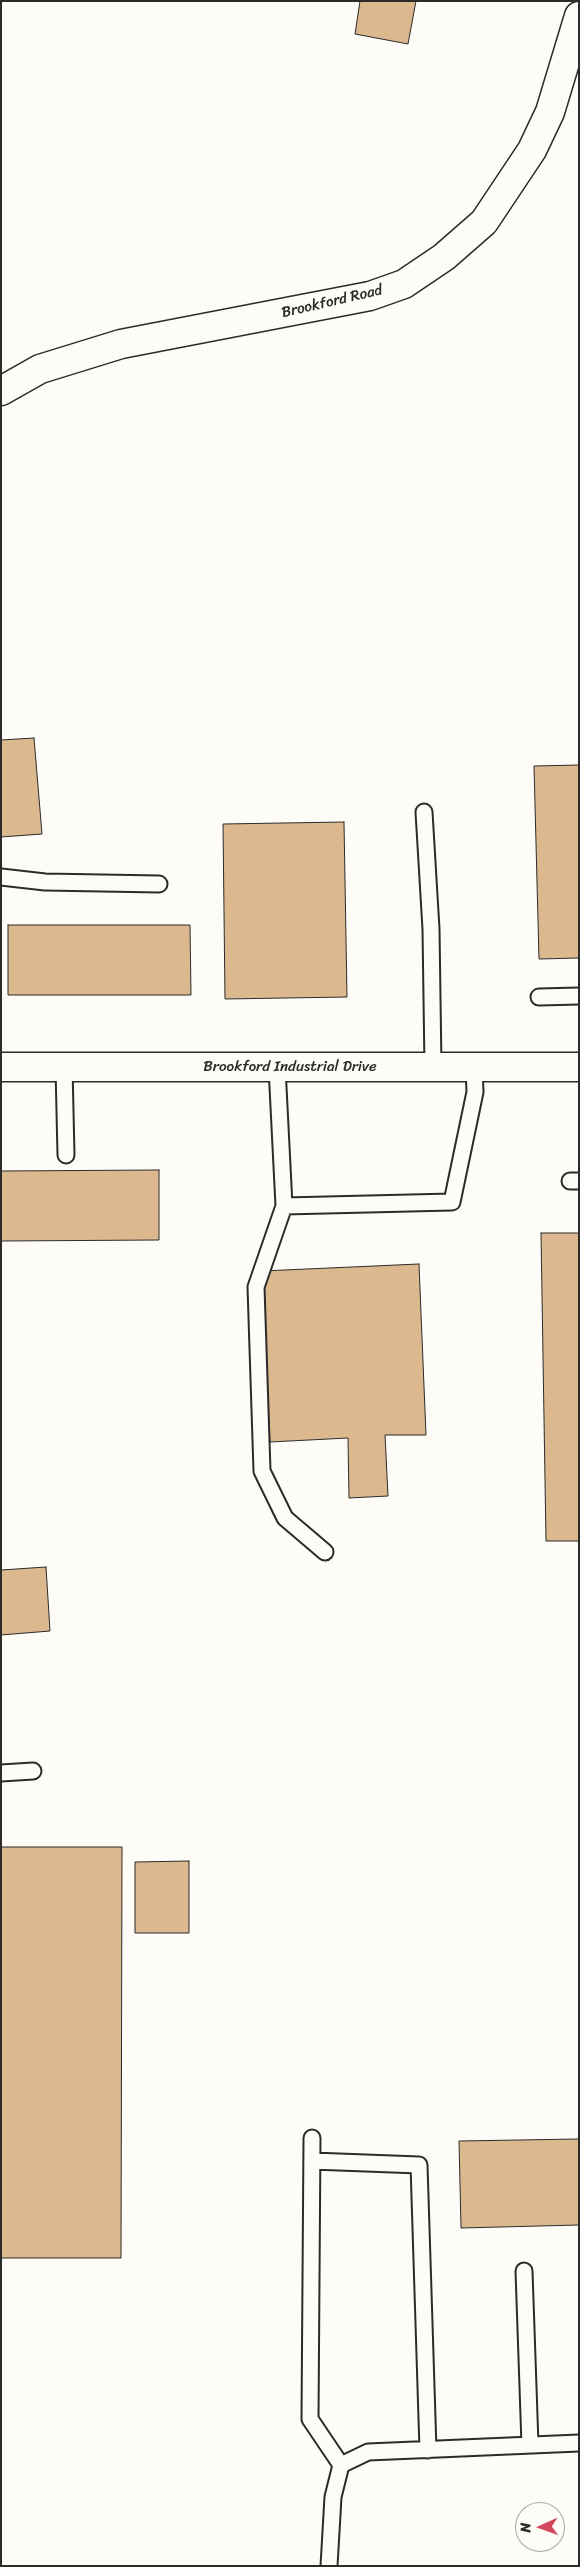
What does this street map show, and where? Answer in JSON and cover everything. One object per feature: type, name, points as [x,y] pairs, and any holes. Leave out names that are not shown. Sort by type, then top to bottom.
[{"type":"street","name":"Brookford Road","points":[[1,391],[40,369],[121,344],[370,296],[404,284],[444,256],[484,222],[532,150],[550,112],[579,16]]},
{"type":"street","name":"Brookford Industrial Drive","points":[[1,1067],[579,1067]]},
{"type":"lane","points":[[424,812],[431,939],[433,1067]]},
{"type":"lane","points":[[1,877],[45,882],[159,884]]},
{"type":"lane","points":[[539,997],[579,996]]},
{"type":"lane","points":[[64,1067],[66,1154]]},
{"type":"lane","points":[[277,1067],[284,1206],[256,1287],[262,1471],[285,1518],[325,1552]]},
{"type":"lane","points":[[284,1206],[452,1202],[474,1092],[474,1067]]},
{"type":"lane","points":[[1,1773],[33,1771]]},
{"type":"lane","points":[[312,2138],[310,2419],[342,2465]]},
{"type":"lane","points":[[312,2162],[419,2165],[428,2450]]},
{"type":"lane","points":[[524,2271],[530,2445]]},
{"type":"lane","points":[[329,2566],[333,2497],[342,2465],[368,2452],[579,2443]]},
{"type":"building","points":[[360,1],[416,1],[408,44],[355,34]]},
{"type":"building","points":[[34,738],[42,834],[1,837],[1,740]]},
{"type":"building","points":[[579,765],[579,958],[539,959],[534,766]]},
{"type":"building","points":[[344,822],[347,997],[225,999],[223,824]]},
{"type":"building","points":[[8,925],[190,925],[191,995],[8,995]]},
{"type":"building","points":[[159,1170],[159,1240],[1,1241],[1,1171]]},
{"type":"building","points":[[541,1233],[579,1233],[579,1541],[546,1541]]},
{"type":"building","points":[[419,1264],[426,1435],[385,1435],[388,1496],[349,1498],[348,1438],[270,1442],[262,1271]]},
{"type":"building","points":[[46,1567],[50,1631],[1,1635],[1,1570]]},
{"type":"building","points":[[1,1847],[122,1847],[121,2258],[1,2258]]},
{"type":"building","points":[[189,1861],[189,1933],[135,1933],[135,1862]]},
{"type":"building","points":[[579,2139],[579,2225],[461,2228],[459,2141]]}]
